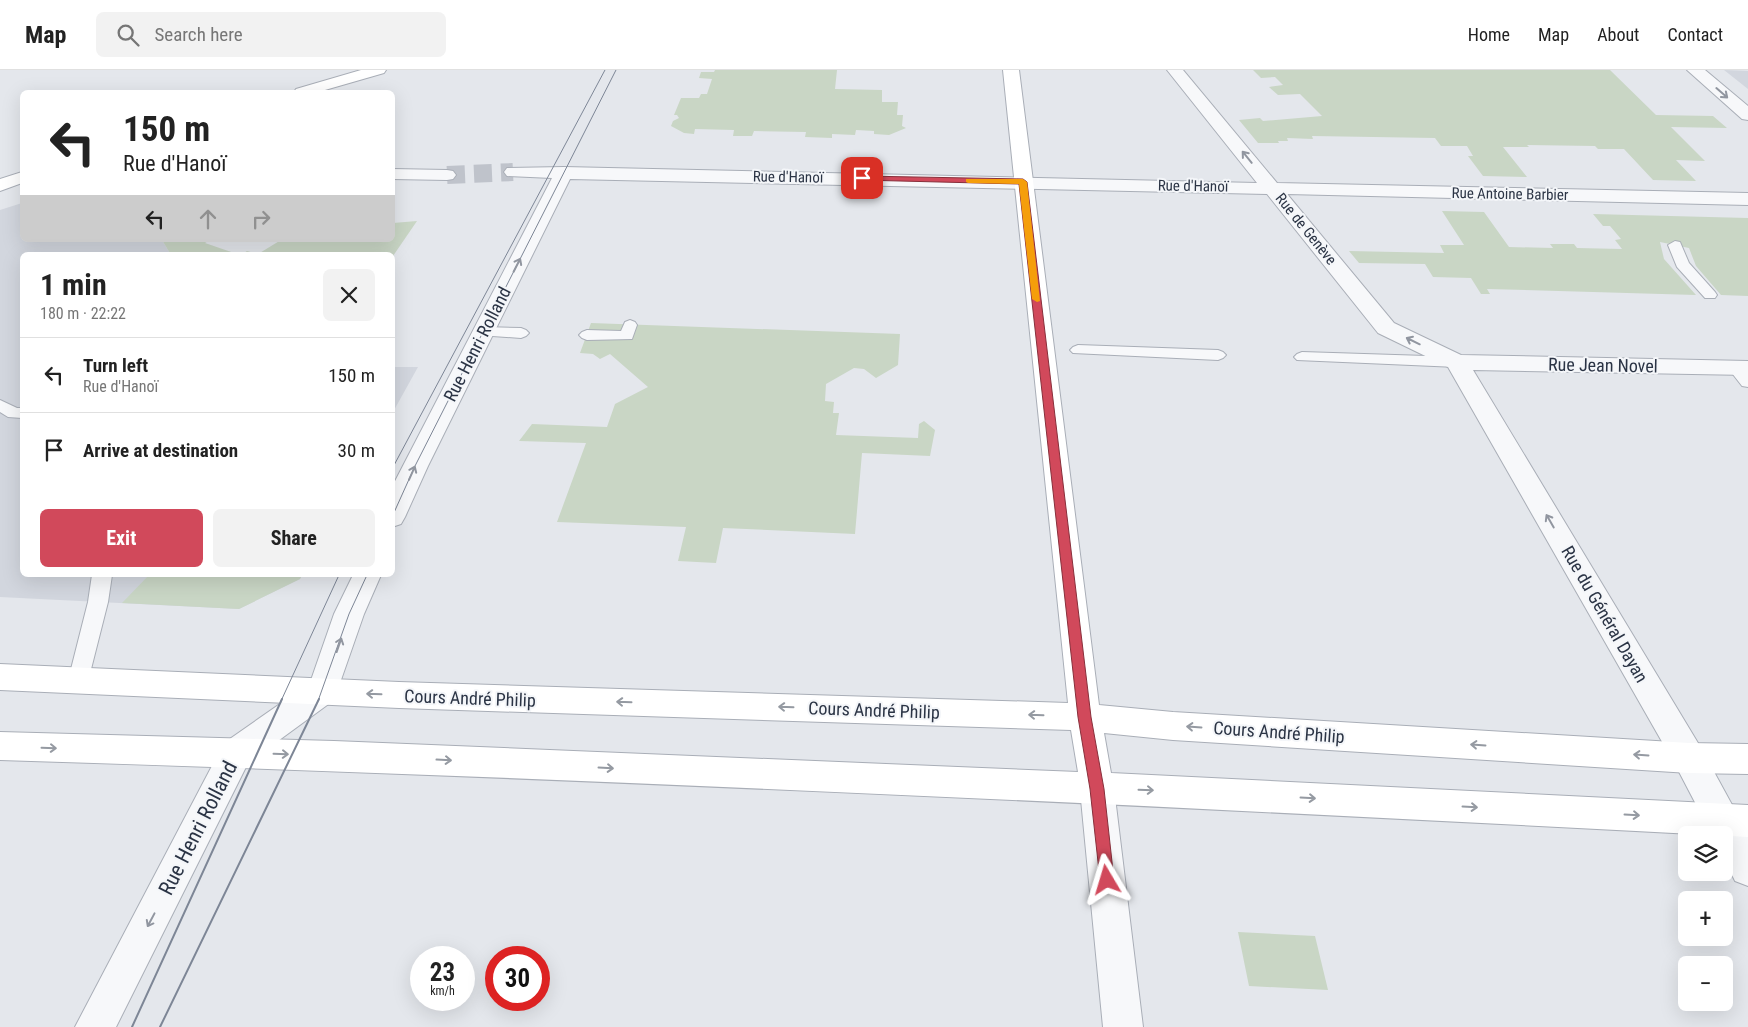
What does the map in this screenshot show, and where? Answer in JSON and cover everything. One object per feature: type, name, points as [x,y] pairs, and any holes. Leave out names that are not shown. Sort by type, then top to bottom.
[{"type":"street","points":[[309,90],[378,70]]},
{"type":"street","name":"Rue de Genève","points":[[1175,70],[1386,328],[1457,362]]},
{"type":"street","points":[[1695,70],[1748,116]]},
{"type":"street","points":[[1012,76],[1085,717],[1097,789],[1123,1027]]},
{"type":"street","name":"Rue d'Hanoï","points":[[514,172],[1273,188]]},
{"type":"street","name":"Rue Henri Rolland","points":[[395,510],[415,466],[564,172]]},
{"type":"street","points":[[395,174],[447,175]]},
{"type":"street","points":[[0,184],[20,178]]},
{"type":"street","name":"Rue Antoine Barbier","points":[[1273,188],[1748,199]]},
{"type":"street","name":"Rue Jean Novel","points":[[1457,362],[1744,373]]},
{"type":"street","name":"Rue du Général Dayan","points":[[1457,362],[1689,758],[1734,820],[1748,869]]},
{"type":"street","points":[[323,691],[350,614],[366,577]]},
{"type":"street","name":"Cours André Philip","points":[[0,677],[399,696],[1085,717],[1173,726],[1748,760]]},
{"type":"street","name":"Rue Henri Rolland","points":[[95,1027],[236,753],[323,691]]},
{"type":"street","points":[[0,746],[236,753],[1097,789],[1734,820]]},
{"type":"lane","points":[[1675,245],[1682,264],[1710,295]]},
{"type":"lane","points":[[587,335],[627,336],[630,325]]},
{"type":"lane","points":[[483,332],[521,333]]},
{"type":"lane","points":[[1078,350],[1218,355]]},
{"type":"lane","points":[[1302,357],[1457,362]]},
{"type":"lane","points":[[0,405],[14,413],[20,413]]},
{"type":"lane","points":[[78,681],[98,602],[102,577]]},
{"type":"shaded area","points":[[1724,70],[1748,71],[1748,89]]},
{"type":"shaded area","points":[[20,204],[20,242],[163,242],[169,252],[20,252],[20,577],[301,577],[300,579],[239,609],[0,597],[0,210]]},
{"type":"shaded area","points":[[395,367],[418,367],[395,408]]},
{"type":"green space","points":[[715,70],[837,70],[835,89],[882,90],[882,102],[898,102],[897,115],[903,115],[902,126],[906,128],[889,135],[874,134],[874,131],[856,130],[855,135],[832,134],[832,138],[805,137],[806,132],[754,131],[752,136],[733,136],[734,130],[695,129],[694,134],[684,133],[671,126],[673,121],[679,118],[677,115],[674,115],[681,98],[699,98],[701,94],[707,94],[712,79],[699,78],[701,72],[714,72]]},
{"type":"green space","points":[[1253,70],[1610,70],[1656,115],[1713,116],[1727,128],[1671,127],[1705,161],[1676,160],[1696,181],[1653,180],[1624,149],[1598,149],[1595,146],[1527,145],[1529,147],[1503,147],[1527,177],[1483,176],[1468,156],[1473,156],[1467,146],[1441,146],[1435,138],[1312,136],[1313,139],[1287,138],[1288,141],[1278,141],[1279,143],[1258,143],[1239,120],[1260,118],[1263,121],[1322,116],[1300,94],[1278,95],[1269,87],[1283,85],[1275,77],[1261,78]]},
{"type":"green space","points":[[1442,211],[1484,212],[1509,247],[1553,248],[1550,244],[1574,244],[1577,248],[1622,249],[1615,240],[1621,239],[1610,226],[1603,226],[1593,214],[1748,218],[1748,296],[1721,295],[1696,266],[1689,248],[1660,242],[1664,259],[1696,295],[1487,289],[1490,294],[1481,294],[1471,278],[1433,277],[1425,264],[1359,263],[1349,251],[1444,253],[1440,245],[1464,245]]},
{"type":"green space","points":[[417,221],[395,253],[261,252],[278,242],[395,242],[395,223]]},
{"type":"green space","points":[[163,242],[207,242],[205,243],[231,252],[169,252]]},
{"type":"green space","points":[[591,323],[900,334],[898,365],[876,378],[864,369],[854,368],[826,384],[825,401],[834,402],[833,413],[839,413],[836,435],[918,438],[919,424],[924,421],[935,430],[930,456],[862,453],[855,534],[723,528],[716,563],[678,561],[686,527],[557,522],[586,443],[519,441],[532,424],[607,427],[615,404],[648,387],[610,354],[600,359],[593,354],[580,353]]},
{"type":"green space","points":[[147,577],[301,577],[239,609],[122,603]]},
{"type":"green space","points":[[1238,932],[1315,936],[1328,990],[1249,986]]},
{"type":"tunnel","points":[[447,175],[513,172]]},
{"type":"tram line","points":[[395,463],[605,70]]},
{"type":"tram line","points":[[395,510],[415,466],[616,70]]},
{"type":"tram line","points":[[281,701],[338,577]]},
{"type":"tram line","points":[[318,701],[349,614],[366,577]]},
{"type":"tram line","points":[[132,1027],[282,699]]},
{"type":"tram line","points":[[160,1027],[319,699]]},
{"type":"slow traffic","points":[[968,181],[1023,182],[1037,299]]},
{"type":"route","points":[[862,178],[1023,182],[1085,717],[1097,789],[1107,880]]}]
